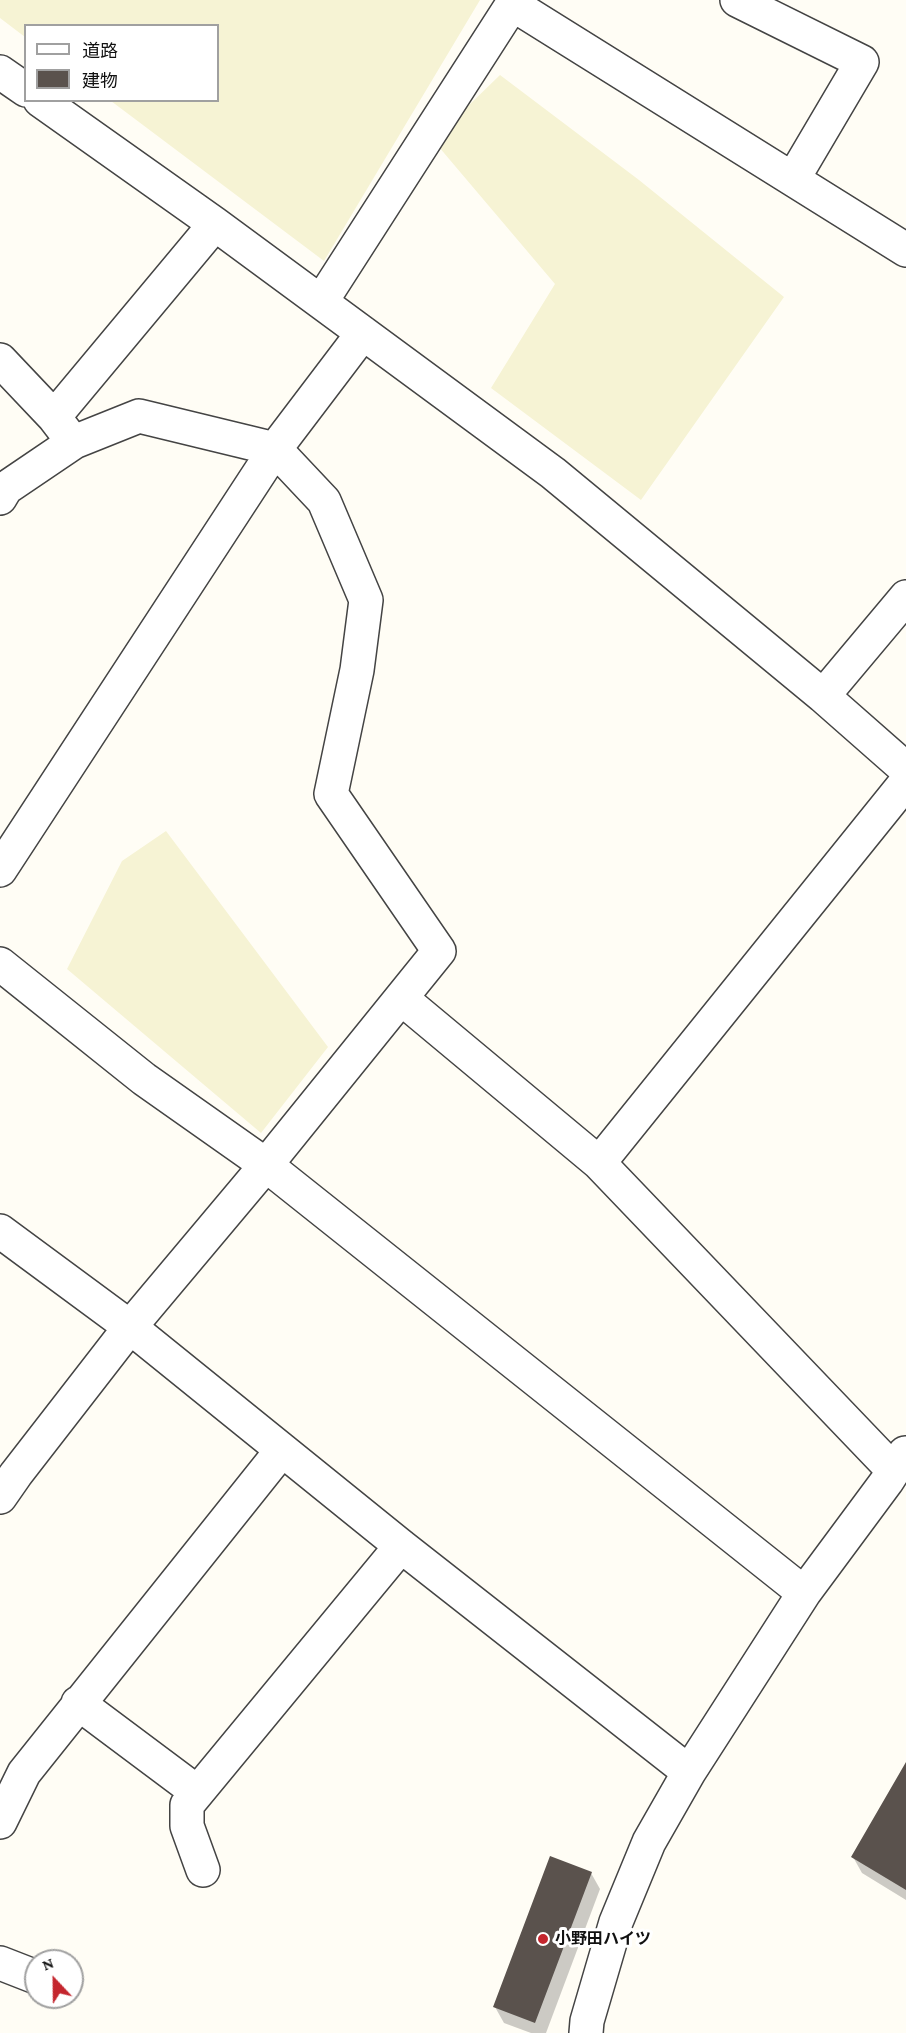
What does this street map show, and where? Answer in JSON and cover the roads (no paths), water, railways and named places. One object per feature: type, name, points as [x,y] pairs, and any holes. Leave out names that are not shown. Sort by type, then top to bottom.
[{"type":"street","points":[[737,0],[862,62],[793,179]]},
{"type":"street","points":[[321,302],[514,2],[906,250]]},
{"type":"street","points":[[0,72],[24,89]]},
{"type":"street","points":[[43,102],[215,224],[553,473],[823,696],[906,769]]},
{"type":"street","points":[[54,417],[215,224]]},
{"type":"street","points":[[0,870],[275,449],[363,333]]},
{"type":"street","points":[[0,360],[54,417],[74,442]]},
{"type":"street","points":[[0,498],[6,488],[74,442],[139,416],[275,449],[324,501],[366,600],[357,670],[331,794],[439,951],[266,1165],[5,1478]]},
{"type":"street","points":[[823,696],[906,597]]},
{"type":"street","points":[[599,1163],[906,782]]},
{"type":"street","points":[[0,964],[144,1079],[266,1165],[804,1593]]},
{"type":"street","points":[[401,998],[599,1163],[898,1473],[804,1593],[689,1772],[648,1842],[616,1922],[594,2029]]},
{"type":"street","points":[[0,1231],[130,1327],[401,1546],[689,1772]]},
{"type":"street","points":[[0,1822],[24,1773],[282,1450]]},
{"type":"street","points":[[203,1870],[187,1826],[187,1805],[401,1546]]},
{"type":"street","points":[[78,1703],[197,1792]]},
{"type":"street","points":[[0,1962],[24,1972]]},
{"type":"place","name":"小野田ハイツ","points":[[543,1939]]}]
